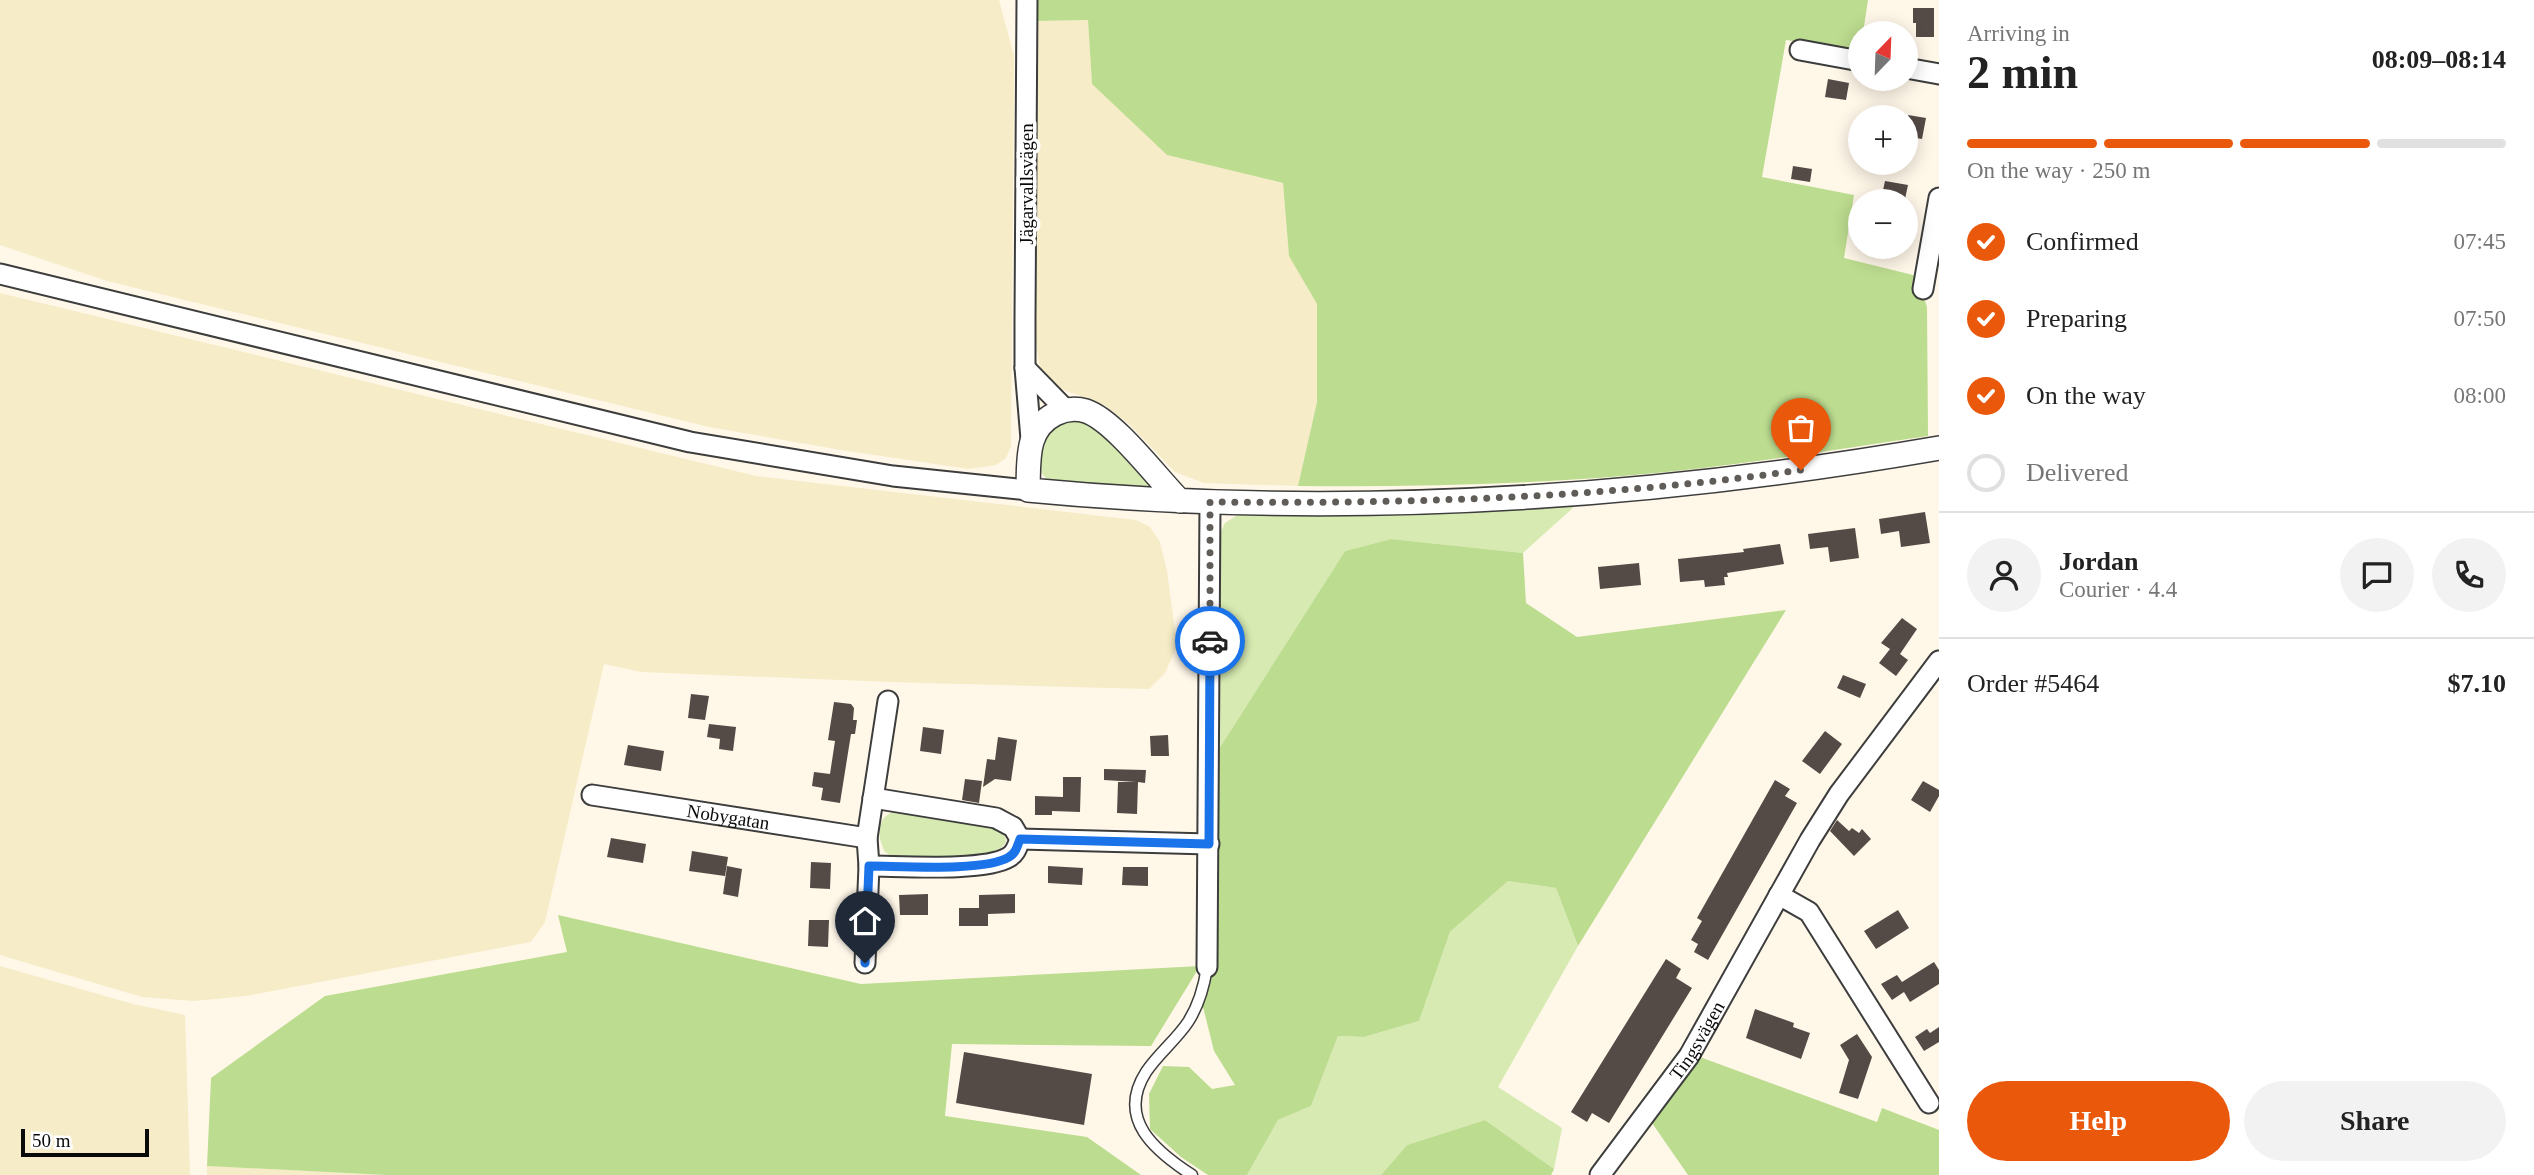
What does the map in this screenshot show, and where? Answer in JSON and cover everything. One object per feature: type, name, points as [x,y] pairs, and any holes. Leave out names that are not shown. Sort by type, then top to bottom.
[{"type":"street","name":"Jägarvallsvägen","points":[[1027,0],[1025,368],[1031,439],[1028,490]]},
{"type":"street","points":[[1800,50],[1848,59]]},
{"type":"street","points":[[1918,70],[1939,74]]},
{"type":"street","points":[[1923,289],[1939,198]]},
{"type":"street","points":[[0,274],[678,440],[760,456],[893,476],[1028,490],[1210,502],[1346,504],[1459,501],[1774,474],[1939,448]]},
{"type":"street","points":[[1025,368],[1066,410]]},
{"type":"street","points":[[1031,439],[1037,427],[1045,420],[1066,410],[1088,412],[1106,423],[1181,501]]},
{"type":"street","points":[[1207,967],[1210,502]]},
{"type":"street","name":"Tingsvägen","points":[[1600,1175],[1689,1056],[1810,840],[1839,794],[1939,661]]},
{"type":"street","points":[[865,963],[869,866],[867,838],[888,701]]},
{"type":"street","name":"Nobygatan","points":[[592,795],[867,838]]},
{"type":"street","points":[[873,798],[996,818],[1013,827],[1020,839]]},
{"type":"street","points":[[1020,839],[1209,844]]},
{"type":"street","points":[[869,866],[991,864],[1011,857],[1020,839]]},
{"type":"street","points":[[1779,895],[1810,912],[1929,1103]]},
{"type":"lane","points":[[1192,1175],[1158,1151],[1137,1121],[1136,1103],[1146,1072],[1187,1023],[1198,1004],[1207,967]]},
{"type":"shaded area","points":[[0,0],[999,0],[1014,56],[1011,446],[1006,458],[996,465],[969,469],[709,427],[107,281],[0,245]]},
{"type":"shaded area","points":[[1088,20],[1092,84],[1167,155],[1283,183],[1289,255],[1317,304],[1317,402],[1298,486],[1204,483],[1175,472],[1128,423],[1101,403],[1061,389],[1040,369],[1036,343],[1035,21]]},
{"type":"shaded area","points":[[0,293],[756,476],[1136,520],[1150,527],[1160,542],[1167,571],[1177,646],[1165,673],[1149,689],[641,672],[604,664],[545,922],[531,942],[246,996],[194,1001],[142,997],[0,955]]},
{"type":"shaded area","points":[[0,966],[133,1004],[185,1015],[190,1175],[0,1175]]},
{"type":"shaded area","points":[[207,1166],[386,1175],[207,1175]]},
{"type":"green space","points":[[1035,0],[1868,0],[1865,21],[1848,21],[1848,49],[1786,40],[1762,177],[1848,194],[1848,233],[1844,258],[1917,276],[1927,307],[1928,436],[1660,473],[1460,485],[1298,486],[1317,402],[1317,304],[1289,256],[1283,183],[1167,155],[1092,84],[1088,20],[1035,21]]},
{"type":"green space","points":[[1077,418],[1094,425],[1147,482],[1148,488],[1051,482],[1043,475],[1037,460],[1045,438],[1055,423]]},
{"type":"green space","points":[[1575,506],[1523,553],[1391,539],[1345,551],[1219,749],[1217,540],[1225,523],[1239,514]]},
{"type":"green space","points":[[1391,539],[1523,553],[1526,603],[1577,637],[1786,610],[1578,946],[1556,888],[1508,881],[1450,932],[1419,1021],[1364,1037],[1338,1036],[1311,1106],[1278,1120],[1247,1175],[1208,1175],[1181,1157],[1150,1129],[1149,1094],[1163,1066],[1189,1067],[1212,1089],[1235,1085],[1214,1051],[1202,1003],[1215,962],[1219,749],[1345,551]]},
{"type":"green space","points":[[900,810],[993,825],[1004,832],[1006,842],[1000,849],[974,857],[940,860],[898,859],[885,852],[879,831],[887,816]]},
{"type":"green space","points":[[1508,881],[1556,888],[1578,946],[1498,1087],[1562,1128],[1554,1169],[1485,1120],[1407,1145],[1381,1175],[1247,1175],[1278,1120],[1311,1106],[1338,1036],[1364,1037],[1419,1021],[1450,932]]},
{"type":"green space","points":[[558,915],[861,984],[1200,966],[1151,1046],[952,1044],[945,1116],[1087,1137],[1141,1175],[386,1175],[207,1166],[211,1078],[325,996],[567,952]]},
{"type":"green space","points":[[1700,1057],[1877,1122],[1882,1108],[1939,1130],[1939,1175],[1688,1175],[1652,1123]]},
{"type":"green space","points":[[1485,1120],[1554,1169],[1551,1175],[1381,1175],[1407,1145]]},
{"type":"building","points":[[1913,8],[1934,8],[1934,37],[1918,37],[1918,21],[1913,21]]},
{"type":"building","points":[[1828,79],[1848,83],[1846,100],[1825,97]]},
{"type":"building","points":[[1918,117],[1926,118],[1922,139],[1918,138]]},
{"type":"building","points":[[1793,166],[1812,169],[1810,182],[1791,179]]},
{"type":"building","points":[[1885,181],[1908,185],[1907,189],[1883,189]]},
{"type":"building","points":[[1925,512],[1930,543],[1901,547],[1899,531],[1881,534],[1879,519]]},
{"type":"building","points":[[1855,528],[1859,558],[1830,562],[1828,547],[1810,549],[1808,534]]},
{"type":"building","points":[[1780,544],[1784,564],[1727,573],[1728,577],[1724,577],[1725,585],[1705,587],[1704,580],[1680,582],[1678,559],[1744,552],[1743,549]]},
{"type":"building","points":[[1639,563],[1641,585],[1600,589],[1598,567]]},
{"type":"building","points":[[1902,618],[1917,629],[1900,654],[1908,660],[1896,676],[1879,663],[1890,649],[1881,643]]},
{"type":"building","points":[[1843,675],[1866,684],[1860,698],[1837,688]]},
{"type":"building","points":[[691,694],[709,696],[705,720],[688,718]]},
{"type":"building","points":[[834,702],[851,704],[854,708],[853,720],[857,720],[855,734],[851,734],[840,803],[821,800],[823,788],[812,786],[814,772],[830,774],[835,741],[828,740]]},
{"type":"building","points":[[709,724],[736,727],[733,751],[719,749],[720,739],[707,737]]},
{"type":"building","points":[[923,727],[944,730],[941,754],[920,751]]},
{"type":"building","points":[[1825,731],[1842,744],[1820,774],[1802,761]]},
{"type":"building","points":[[1168,735],[1169,756],[1151,756],[1150,736]]},
{"type":"building","points":[[998,737],[1017,740],[1011,781],[995,779],[983,787],[987,759],[995,760]]},
{"type":"building","points":[[628,745],[664,751],[661,771],[624,765]]},
{"type":"building","points":[[1104,769],[1146,770],[1145,783],[1138,782],[1137,814],[1117,813],[1118,782],[1136,782],[1104,780]]},
{"type":"building","points":[[1063,777],[1081,777],[1080,812],[1052,811],[1052,815],[1035,815],[1035,796],[1063,797]]},
{"type":"building","points":[[965,779],[982,781],[979,803],[962,800]]},
{"type":"building","points":[[1775,780],[1790,789],[1785,796],[1797,803],[1708,960],[1694,952],[1698,944],[1691,940],[1702,921],[1697,918]]},
{"type":"building","points":[[1923,781],[1939,790],[1939,796],[1930,812],[1911,800]]},
{"type":"building","points":[[1837,820],[1849,831],[1852,828],[1859,833],[1862,829],[1871,839],[1854,856],[1830,831]]},
{"type":"building","points":[[611,838],[646,844],[643,863],[607,857]]},
{"type":"building","points":[[692,851],[728,857],[725,876],[689,871]]},
{"type":"building","points":[[811,862],[831,863],[830,889],[810,888]]},
{"type":"building","points":[[727,866],[742,869],[738,897],[723,894]]},
{"type":"building","points":[[1048,866],[1083,868],[1082,885],[1048,883]]},
{"type":"building","points":[[1123,867],[1148,867],[1148,886],[1122,885]]},
{"type":"building","points":[[928,894],[928,915],[900,915],[899,895]]},
{"type":"building","points":[[1015,894],[1015,913],[988,914],[988,926],[959,926],[959,908],[979,908],[979,895]]},
{"type":"building","points":[[1898,910],[1909,928],[1876,949],[1864,931]]},
{"type":"building","points":[[809,920],[829,920],[828,947],[808,946]]},
{"type":"building","points":[[1666,959],[1681,969],[1676,978],[1692,988],[1609,1123],[1592,1113],[1587,1122],[1571,1112]]},
{"type":"building","points":[[1934,962],[1939,970],[1939,984],[1910,1002],[1904,992],[1892,1000],[1881,984],[1897,975],[1902,982]]},
{"type":"building","points":[[1755,1009],[1794,1023],[1793,1027],[1810,1033],[1801,1059],[1746,1038]]},
{"type":"building","points":[[1939,1027],[1939,1042],[1924,1051],[1915,1037],[1927,1029],[1930,1033]]},
{"type":"building","points":[[1857,1034],[1872,1057],[1858,1099],[1839,1093],[1849,1060],[1840,1045]]},
{"type":"building","points":[[964,1052],[1092,1074],[1084,1125],[956,1103]]},
{"type":"way so far","points":[[1210,641],[1210,502],[1346,504],[1459,501],[1684,484],[1801,470]]},
{"type":"route","points":[[865,963],[869,866],[991,864],[1011,857],[1020,839],[1209,844],[1210,641]]}]
